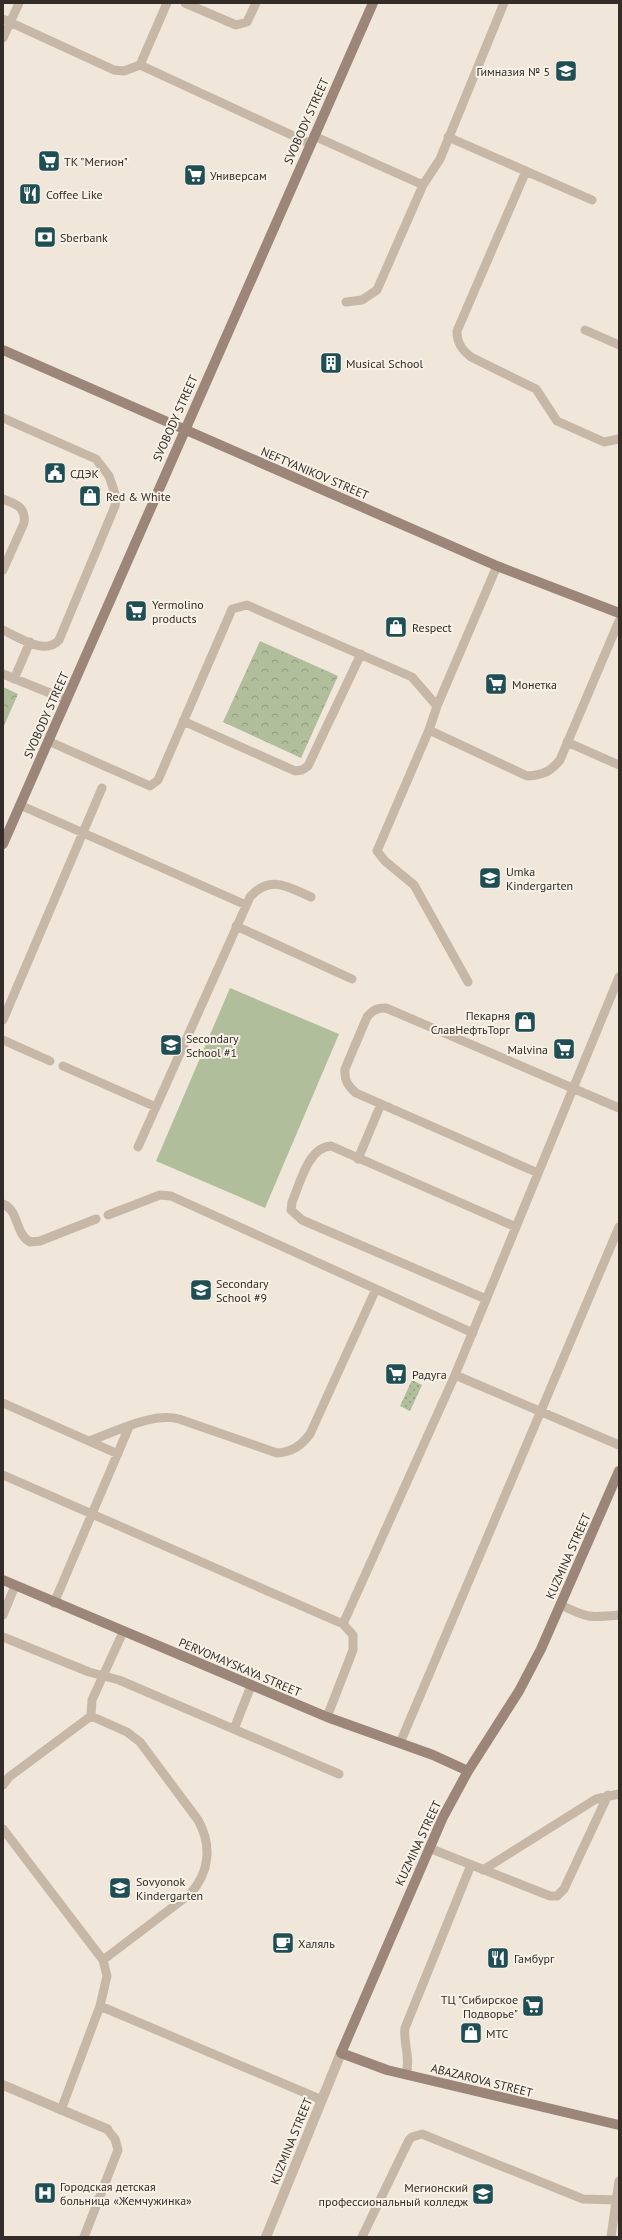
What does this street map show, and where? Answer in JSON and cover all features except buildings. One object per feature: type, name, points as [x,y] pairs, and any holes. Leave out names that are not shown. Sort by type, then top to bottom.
[{"type":"main road","name":"SVOBODY STREET","points":[[3,844],[373,3]]},
{"type":"main road","name":"NEFTYANIKOV STREET","points":[[3,350],[498,566],[619,613]]},
{"type":"main road","name":"KUZMINA STREET","points":[[341,2053],[429,1848],[468,1771],[519,1691],[561,1605],[619,1471]]},
{"type":"main road","name":"PERVOMAYSKAYA STREET","points":[[3,1580],[54,1603],[326,1717],[400,1743],[468,1771]]},
{"type":"main road","name":"ABAZAROVA STREET","points":[[341,2053],[406,2075],[619,2125]]},
{"type":"street","name":"KUZMINA STREET","points":[[266,2237],[341,2053]]},
{"type":"street","points":[[3,2085],[107,2129]]},
{"type":"lane","points":[[3,38],[6,21],[19,3]]},
{"type":"lane","points":[[140,65],[167,3]]},
{"type":"lane","points":[[185,3],[236,25],[247,22],[256,3]]},
{"type":"lane","points":[[346,302],[362,300],[377,290],[424,185],[440,159],[504,3]]},
{"type":"lane","points":[[6,21],[114,70],[124,71],[140,65],[312,140],[424,185]]},
{"type":"lane","points":[[448,137],[592,200]]},
{"type":"lane","points":[[526,171],[457,331],[457,339],[462,350],[470,357],[536,389],[557,421],[604,442],[619,439]]},
{"type":"lane","points":[[585,330],[619,345]]},
{"type":"lane","points":[[3,418],[96,459],[109,476],[116,497],[115,506],[59,640],[50,647],[30,642],[3,630]]},
{"type":"lane","points":[[3,499],[18,506],[23,510],[25,516],[24,523],[3,570]]},
{"type":"lane","points":[[468,982],[414,885],[384,861],[377,851],[429,730],[437,706],[498,566]]},
{"type":"lane","points":[[48,741],[150,786],[158,780],[232,609],[247,605],[412,677],[437,706]]},
{"type":"lane","points":[[429,730],[527,776],[540,775],[549,772],[560,760],[619,621]]},
{"type":"lane","points":[[14,679],[30,642]]},
{"type":"lane","points":[[183,721],[295,771],[302,770],[308,766],[361,654]]},
{"type":"lane","points":[[3,674],[67,700]]},
{"type":"lane","points":[[567,742],[619,765]]},
{"type":"lane","points":[[3,1020],[102,788]]},
{"type":"lane","points":[[20,805],[246,905]]},
{"type":"lane","points":[[138,1147],[236,926],[254,892],[265,885],[280,884],[311,897]]},
{"type":"lane","points":[[236,926],[352,979]]},
{"type":"lane","points":[[343,1624],[455,1375],[619,977]]},
{"type":"lane","points":[[538,1173],[356,1093],[349,1087],[344,1078],[345,1069],[368,1017],[378,1008],[386,1008],[619,1108]]},
{"type":"lane","points":[[3,1040],[50,1061]]},
{"type":"lane","points":[[62,1066],[156,1108]]},
{"type":"lane","points":[[358,1158],[381,1104]]},
{"type":"lane","points":[[486,1299],[296,1215],[291,1210],[292,1202],[317,1150],[323,1147],[331,1146],[516,1227]]},
{"type":"lane","points":[[108,1215],[160,1195],[170,1196],[472,1332]]},
{"type":"lane","points":[[3,1204],[10,1208],[22,1235],[30,1242],[40,1241],[96,1219]]},
{"type":"lane","points":[[400,1743],[619,1227]]},
{"type":"lane","points":[[89,1441],[153,1419],[173,1418],[277,1453],[286,1452],[296,1448],[310,1434],[376,1289]]},
{"type":"lane","points":[[455,1375],[619,1445]]},
{"type":"lane","points":[[3,1403],[118,1454]]},
{"type":"lane","points":[[54,1603],[129,1427]]},
{"type":"lane","points":[[3,1475],[343,1624],[353,1635],[353,1650],[326,1717]]},
{"type":"lane","points":[[3,1615],[15,1586]]},
{"type":"lane","points":[[561,1605],[582,1615],[594,1618],[619,1615]]},
{"type":"lane","points":[[3,1785],[9,1777],[91,1716],[92,1700],[123,1632]]},
{"type":"lane","points":[[3,1637],[102,1676],[119,1680],[339,1774]]},
{"type":"lane","points":[[234,1729],[251,1686]]},
{"type":"lane","points":[[91,1716],[127,1732],[140,1742],[198,1820],[204,1830],[208,1851],[206,1864],[200,1880],[190,1894],[103,1960]]},
{"type":"lane","points":[[483,1870],[596,1799],[608,1795],[619,1794]]},
{"type":"lane","points":[[429,1848],[471,1866],[550,1896],[557,1896],[564,1889],[608,1795]]},
{"type":"lane","points":[[3,1828],[103,1960],[107,1976],[100,2006],[61,2110]]},
{"type":"lane","points":[[406,2075],[409,2057],[404,2036],[405,2028],[471,1866]]},
{"type":"lane","points":[[100,2006],[322,2100]]},
{"type":"lane","points":[[84,2237],[118,2150],[115,2139],[107,2129]]},
{"type":"lane","points":[[362,2237],[409,2140],[412,2137],[422,2134],[583,2199],[617,2200]]},
{"type":"lane","points":[[611,2237],[619,2181]]},
{"type":"green space","points":[[260,641],[338,676],[301,758],[223,722]]},
{"type":"green space","points":[[3,687],[18,694],[3,728]]},
{"type":"green space","points":[[230,988],[339,1034],[265,1208],[156,1161]]},
{"type":"green space","points":[[412,1380],[422,1385],[410,1411],[400,1406]]},
{"type":"place","name":"Гимназия № 5","points":[[566,71]]},
{"type":"place","name":"ТК \"Мегион\"","points":[[49,161]]},
{"type":"place","name":"Универсам","points":[[195,175]]},
{"type":"place","name":"Coffee Like","points":[[30,194]]},
{"type":"place","name":"Sberbank","points":[[45,237]]},
{"type":"place","name":"Musical School","points":[[331,363]]},
{"type":"place","name":"СДЭК","points":[[55,473]]},
{"type":"place","name":"Red & White","points":[[90,496]]},
{"type":"place","name":"Yermolino products","points":[[136,611]]},
{"type":"place","name":"Respect","points":[[396,627]]},
{"type":"place","name":"Монетка","points":[[496,684]]},
{"type":"place","name":"Umka Kindergarten","points":[[490,878]]},
{"type":"place","name":"Пекарня СлавНефтьТорг","points":[[525,1022]]},
{"type":"place","name":"Secondary School #1","points":[[171,1045]]},
{"type":"place","name":"Malvina","points":[[564,1049]]},
{"type":"place","name":"Secondary School #9","points":[[201,1290]]},
{"type":"place","name":"Радуга","points":[[396,1374]]},
{"type":"place","name":"Sovyonok Kindergarten","points":[[120,1888]]},
{"type":"place","name":"Халяль","points":[[283,1943]]},
{"type":"place","name":"Гамбург","points":[[498,1958]]},
{"type":"place","name":"ТЦ \"Сибирское Подворье\"","points":[[533,2006]]},
{"type":"place","name":"МТС","points":[[471,2033]]},
{"type":"place","name":"Городская детская больница «Жемчужинка»","points":[[45,2193]]},
{"type":"place","name":"Мегионский профессиональный колледж","points":[[483,2194]]}]
